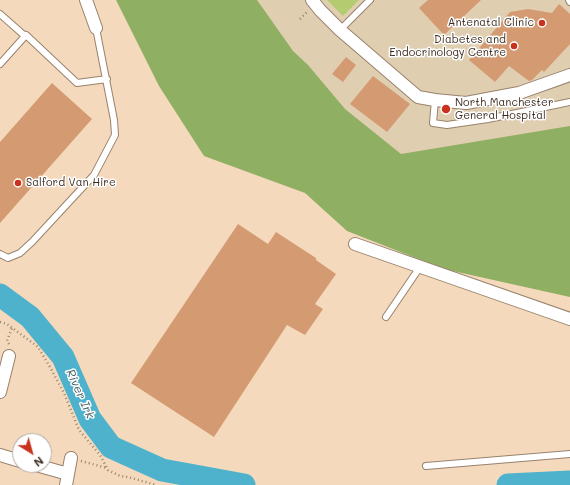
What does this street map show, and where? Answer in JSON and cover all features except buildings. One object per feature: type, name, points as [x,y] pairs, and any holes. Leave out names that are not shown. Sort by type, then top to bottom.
[{"type":"street","points":[[86,0],[96,28]]},
{"type":"street","points":[[311,5],[320,10],[340,30],[418,97],[466,103],[519,93],[570,75]]},
{"type":"street","points":[[355,244],[570,319]]},
{"type":"street","points":[[0,392],[10,378],[9,356]]},
{"type":"street","points":[[0,455],[12,459]]},
{"type":"street","points":[[52,472],[67,479],[71,458]]},
{"type":"lane","points":[[340,30],[370,0]]},
{"type":"lane","points":[[0,14],[25,36],[26,35],[77,84],[107,79]]},
{"type":"lane","points":[[0,254],[8,258],[20,253],[32,242],[94,175],[115,135],[107,79],[96,28]]},
{"type":"lane","points":[[0,64],[25,36]]},
{"type":"lane","points":[[435,100],[433,123],[447,125],[488,119],[570,102]]},
{"type":"lane","points":[[386,317],[420,267]]},
{"type":"lane","points":[[426,466],[570,454]]},
{"type":"path","points":[[300,19],[311,5]]},
{"type":"path","points":[[0,322],[7,324],[38,347],[64,393],[79,430],[100,455],[107,468]]},
{"type":"path","points":[[7,341],[12,328]]},
{"type":"path","points":[[71,458],[107,468],[120,476],[128,476],[156,485]]},
{"type":"shaded area","name":"North Manchester General Hospital","points":[[229,0],[570,0],[570,151],[400,180]]},
{"type":"green space","points":[[116,0],[257,0],[293,51],[308,65],[345,109],[401,154],[570,126],[570,297],[444,269],[347,231],[305,193],[204,156],[159,86]]},
{"type":"green space","points":[[327,0],[359,0],[343,16]]},
{"type":"waterway","name":"River Irk","points":[[0,295],[30,317],[63,357],[90,419],[111,447],[162,470],[244,485]]},
{"type":"waterway","name":"River Irk","points":[[508,485],[570,482]]},
{"type":"place","name":"Antenatal Clinic","points":[[542,23]]},
{"type":"place","name":"Diabetes and Endocrinology Centre","points":[[514,46]]},
{"type":"place","name":"North Manchester General Hospital","points":[[446,109]]},
{"type":"place","name":"Salford Van Hire","points":[[18,183]]}]
